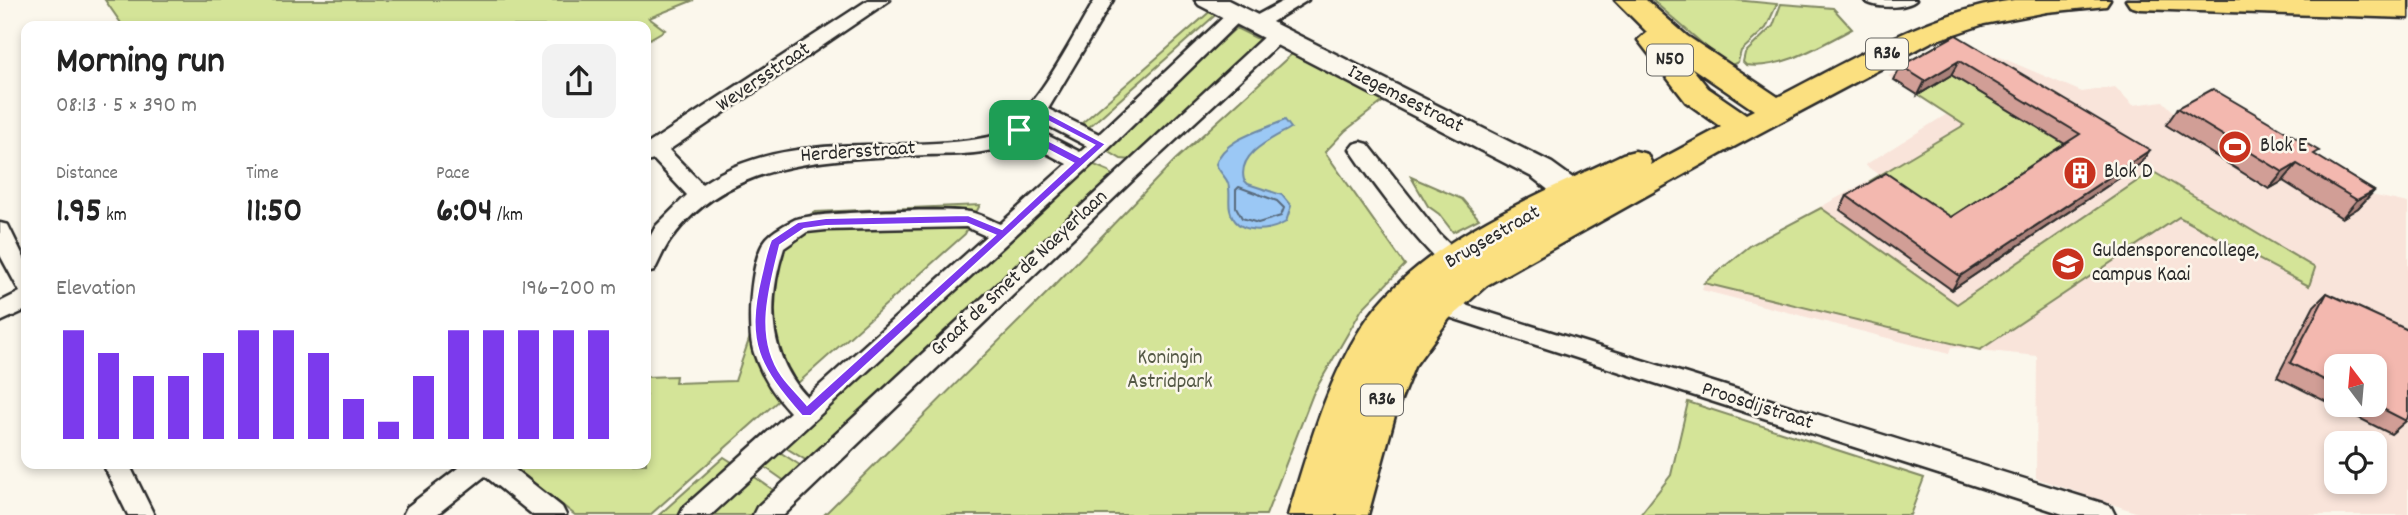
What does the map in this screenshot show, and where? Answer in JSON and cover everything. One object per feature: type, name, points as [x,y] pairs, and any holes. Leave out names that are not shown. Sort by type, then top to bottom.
[{"type":"main road","name":"N50","points":[[1619,0],[1698,95],[1735,122]]},
{"type":"main road","name":"N50","points":[[1629,0],[1676,43],[1767,105]]},
{"type":"main road","name":"R36","points":[[1767,105],[1867,40],[1943,12],[1997,0]]},
{"type":"main road","name":"R36","points":[[1735,122],[1767,105],[1959,22],[2047,3],[2096,0]]},
{"type":"main road","points":[[2140,0],[2234,1],[2408,9]]},
{"type":"main road","name":"Brugsestraat","points":[[1309,515],[1360,365],[1377,335],[1447,280],[1585,202],[1630,189],[1735,122]]},
{"type":"main road","name":"Brugsestraat","points":[[1347,515],[1388,380],[1447,280]]},
{"type":"street","name":"Weversstraat","points":[[651,152],[881,0]]},
{"type":"street","name":"Herdersstraat","points":[[651,256],[663,233],[700,195],[729,178],[788,159],[821,153],[998,143],[1019,130],[1036,111],[1104,0]]},
{"type":"street","name":"Izegemsestraat","points":[[1208,0],[1495,144],[1542,170],[1585,202]]},
{"type":"street","points":[[1256,25],[1298,0]]},
{"type":"street","points":[[1873,0],[1907,0]]},
{"type":"street","name":"Graaf de Smet de Naeyerlaan","points":[[693,515],[1091,153],[1256,25]]},
{"type":"street","name":"Graaf de Smet de Naeyerlaan","points":[[766,515],[1128,172],[1256,25]]},
{"type":"street","points":[[1036,111],[1091,153]]},
{"type":"street","points":[[1019,130],[1091,153],[1128,172]]},
{"type":"street","name":"Proosdijstraat","points":[[1361,149],[1432,241],[1460,312],[2102,515]]},
{"type":"street","points":[[651,152],[700,195]]},
{"type":"street","name":"Graaf de Smet de Naeyerlaan","points":[[806,413],[778,380],[770,366],[762,338],[759,310],[775,243],[802,225],[826,222],[968,219],[1003,234]]},
{"type":"street","points":[[0,231],[21,275]]},
{"type":"street","points":[[0,313],[21,302]]},
{"type":"street","points":[[118,469],[141,515]]},
{"type":"street","points":[[416,515],[476,469]]},
{"type":"street","points":[[495,469],[553,515]]},
{"type":"shaded area","name":"Guldensporencollege, campus Kaai","points":[[1960,40],[2082,92],[2115,87],[2133,105],[2163,101],[2176,114],[2339,188],[2408,203],[2408,515],[2144,515],[2036,478],[2037,356],[1951,347],[1949,354],[1702,290],[1704,283],[1751,245],[1879,175],[1865,165],[1947,114],[1888,76]]},
{"type":"green space","points":[[105,0],[694,0],[649,18],[665,30],[651,38],[651,21],[120,21]]},
{"type":"green space","points":[[1652,0],[1735,0],[1777,4],[1766,28],[1741,51],[1738,62],[1732,65],[1719,58]]},
{"type":"green space","points":[[1781,4],[1833,8],[1852,29],[1787,60],[1760,66],[1746,65],[1743,62],[1745,53],[1773,26]]},
{"type":"green space","points":[[1214,8],[1220,11],[1089,127],[1082,123]]},
{"type":"green space","points":[[1236,28],[1262,41],[1132,160],[1121,159],[1106,150],[1108,144]]},
{"type":"green space","name":"Koningin Astridpark","points":[[1294,52],[1385,100],[1345,131],[1325,152],[1405,265],[1362,309],[1313,394],[1266,515],[824,515],[1052,288],[1175,160]]},
{"type":"green space","points":[[1951,75],[2071,148],[1943,231],[1870,181],[1964,125],[1918,95]]},
{"type":"green space","points":[[1092,164],[1109,171],[1113,177],[812,464],[780,444]]},
{"type":"green space","points":[[2152,171],[2315,268],[2309,286],[2179,217],[1980,350],[1704,283],[1751,245],[1821,208],[1957,304]]},
{"type":"green space","points":[[1411,177],[1462,199],[1479,219],[1453,232],[1439,214],[1428,206]]},
{"type":"green space","points":[[980,205],[965,234],[650,515],[575,515],[516,469],[651,469],[651,377],[676,376],[675,383],[735,381],[763,298],[773,252],[797,222],[815,212]]},
{"type":"green space","points":[[1688,402],[1924,478],[1910,515],[1640,515],[1671,475]]},
{"type":"green space","points":[[775,449],[806,469],[789,484],[759,463]]},
{"type":"green space","points":[[724,457],[738,466],[684,515],[659,515]]},
{"type":"green space","points":[[749,473],[779,494],[757,515],[702,515]]},
{"type":"water","points":[[1285,120],[1291,128],[1258,148],[1243,170],[1244,180],[1248,184],[1282,195],[1291,206],[1286,222],[1271,228],[1246,228],[1233,218],[1229,207],[1228,183],[1216,164],[1220,155],[1235,142]]},
{"type":"building","name":"Blok D","points":[[1956,35],[2150,150],[1960,276],[1847,196],[1886,173],[1951,217],[2080,134],[1959,61],[1925,81],[1901,66]]},
{"type":"building","points":[[2213,89],[2319,151],[2314,154],[2374,191],[2357,200],[2297,164],[2283,172],[2178,108]]},
{"type":"building","points":[[2327,293],[2408,330],[2408,417],[2406,421],[2387,411],[2387,354],[2324,354],[2324,380],[2290,363]]},
{"type":"place","name":"Blok E","points":[[2235,147]]},
{"type":"place","name":"Blok D","points":[[2080,173]]},
{"type":"place","name":"Guldensporencollege, campus Kaai","points":[[2068,264]]},
{"type":"route","points":[[1019,130],[1036,111],[1101,144],[1003,234],[968,219],[826,222],[802,225],[775,243],[759,310],[762,338],[770,366],[778,380],[806,413],[930,299],[1003,234],[1081,162],[1019,130]]}]
